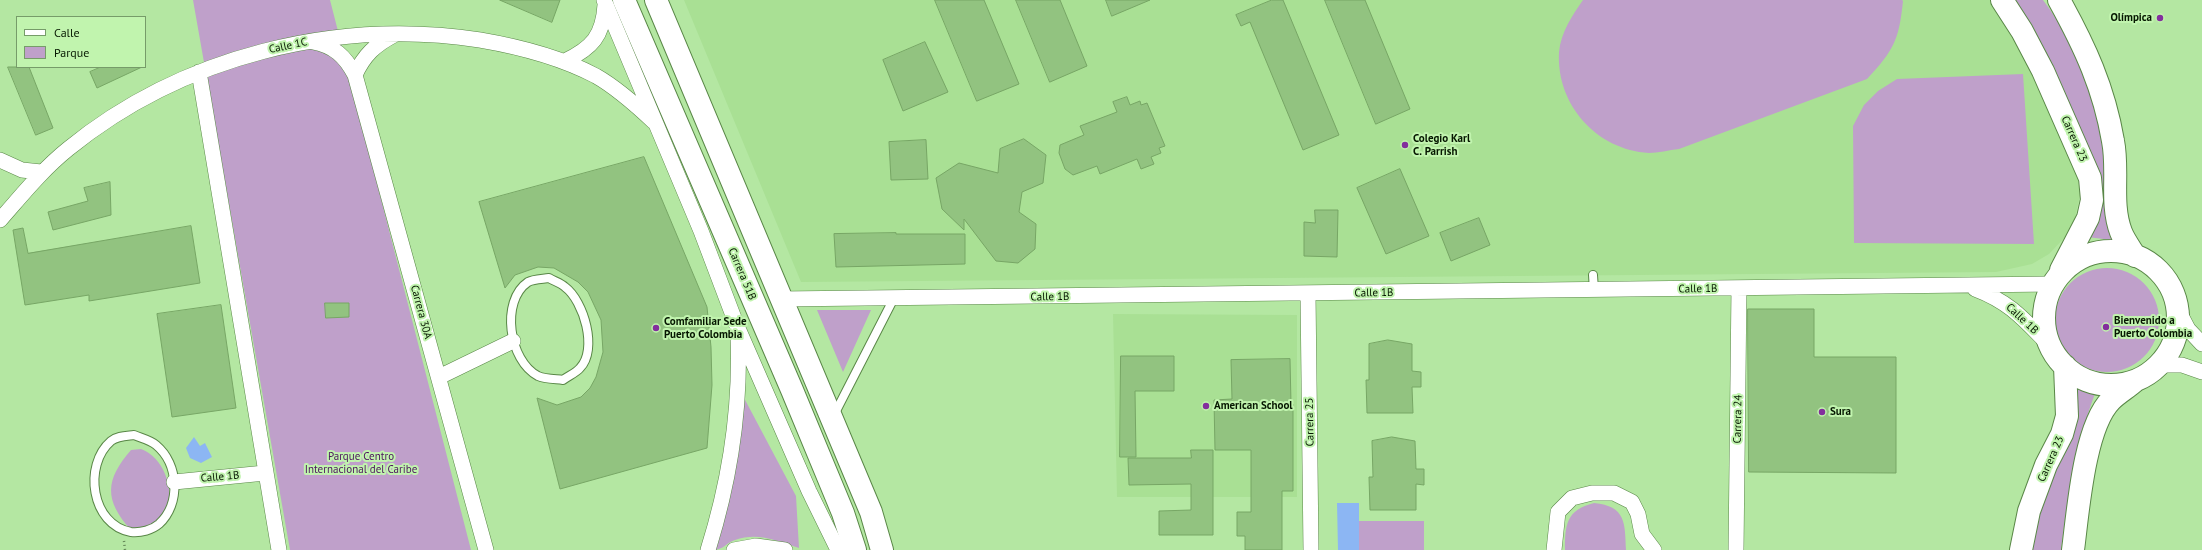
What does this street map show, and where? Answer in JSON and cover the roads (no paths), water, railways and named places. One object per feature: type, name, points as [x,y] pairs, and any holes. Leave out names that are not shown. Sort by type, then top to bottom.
[{"type":"main road","points":[[656,0],[871,512],[882,550]]},
{"type":"main road","name":"Carrera 23","points":[[2002,0],[2022,31],[2043,71],[2090,178],[2092,200],[2088,218],[2053,284]]},
{"type":"main road","points":[[2059,0],[2084,45],[2101,91],[2114,144],[2116,210],[2121,233],[2135,256]]},
{"type":"main road","name":"Carrera 51B","points":[[611,1],[792,390],[843,513],[855,550]]},
{"type":"main road","points":[[2073,550],[2079,503],[2091,443],[2098,420],[2110,401],[2158,365],[2166,356],[2174,338],[2178,318],[2177,308],[2169,285],[2153,266],[2125,252],[2106,251],[2088,254],[2074,261],[2063,271],[2053,284],[2045,309],[2044,322],[2052,348],[2065,366],[2077,375],[2092,382],[2123,384],[2138,379]]},
{"type":"main road","name":"Carrera 23","points":[[2021,550],[2029,510],[2046,465],[2062,434],[2067,416],[2065,366]]},
{"type":"street","points":[[565,61],[582,53],[596,39],[611,1]]},
{"type":"street","points":[[611,1],[654,122],[701,231],[737,326],[809,490],[838,550]]},
{"type":"street","points":[[355,75],[361,61],[370,50],[396,34]]},
{"type":"street","name":"Calle 1C","points":[[0,220],[41,172],[70,148],[126,109],[165,88],[200,72],[273,49],[310,41],[396,34],[430,34],[498,43],[532,51],[565,61],[597,77],[627,98],[654,122]]},
{"type":"street","name":"Carrera 30A","points":[[310,41],[325,44],[338,51],[348,62],[355,75],[486,550]]},
{"type":"street","points":[[200,72],[265,473],[279,550]]},
{"type":"street","points":[[0,160],[22,170],[41,172]]},
{"type":"street","name":"Calle 1B","points":[[781,299],[1308,294],[1593,283],[1739,288],[2053,284]]},
{"type":"street","name":"Calle 1B","points":[[1966,286],[1995,297],[2014,309],[2052,348]]},
{"type":"street","name":"Carrera 24","points":[[1733,548],[1739,288]]},
{"type":"street","name":"Carrera 25","points":[[1308,294],[1311,550]]},
{"type":"street","points":[[2177,308],[2188,329],[2202,344]]},
{"type":"street","points":[[708,550],[723,499],[734,440],[738,394],[737,326]]},
{"type":"street","points":[[439,377],[512,341]]},
{"type":"street","points":[[2158,365],[2182,365],[2202,372]]},
{"type":"street","name":"Calle 1B","points":[[174,482],[265,473]]},
{"type":"street","points":[[1554,550],[1558,512],[1572,498],[1592,492],[1614,493],[1632,502],[1638,514],[1642,534],[1642,550]]},
{"type":"street","points":[[1642,534],[1654,550]]},
{"type":"street","points":[[734,550],[756,546],[785,550]]},
{"type":"lane","points":[[549,278],[566,287],[579,303],[587,326],[588,350],[581,368],[562,380],[538,376],[521,360],[512,341],[511,316],[517,294],[529,281],[549,278]]},
{"type":"lane","points":[[832,419],[894,298]]},
{"type":"lane","points":[[122,436],[134,436],[156,444],[164,454],[174,482],[172,506],[166,517],[157,526],[147,531],[135,532],[123,530],[111,524],[102,513],[97,500],[95,487],[99,460],[111,440],[122,436]]},
{"type":"water","points":[[194,437],[200,446],[205,443],[212,457],[201,463],[190,458],[186,448]]},
{"type":"water","points":[[1337,503],[1359,503],[1359,550],[1338,550]]},
{"type":"place","name":"Olímpica","points":[[2160,18]]},
{"type":"place","name":"Colegio Karl C. Parrish","points":[[1405,145]]},
{"type":"place","name":"Bienvenido a Puerto Colombia","points":[[2106,327]]},
{"type":"place","name":"Comfamiliar Sede Puerto Colombia","points":[[656,328]]},
{"type":"place","name":"American School","points":[[1206,406]]},
{"type":"place","name":"Sura","points":[[1822,412]]},
{"type":"park label","name":"Parque Centro Internacional del Caribe","points":[[361,463]]}]
